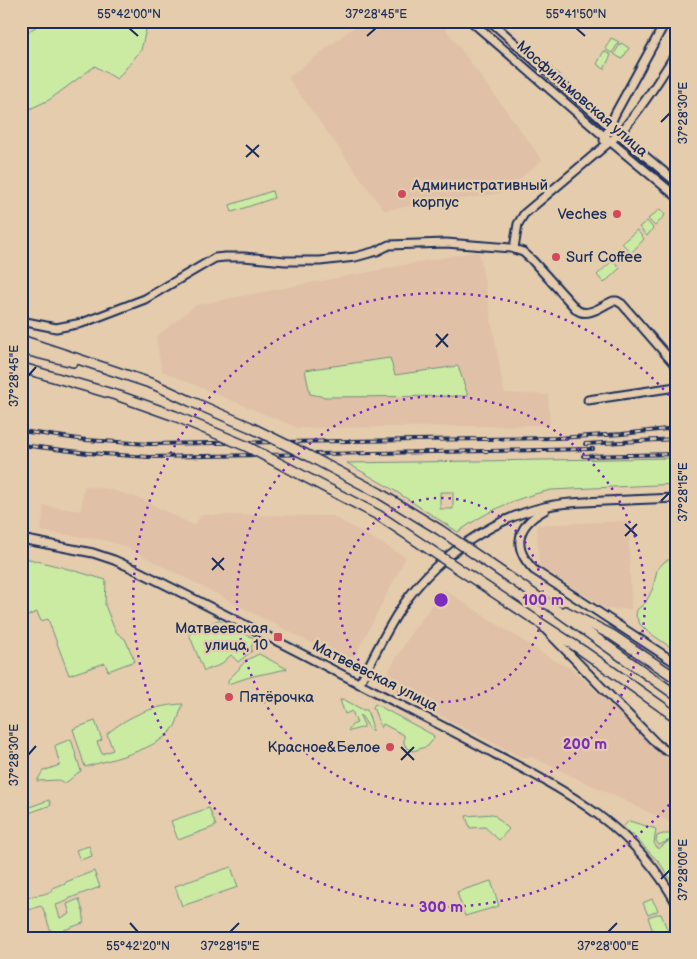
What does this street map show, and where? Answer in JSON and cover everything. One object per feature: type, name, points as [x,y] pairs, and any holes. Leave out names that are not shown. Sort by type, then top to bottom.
[{"type":"main road","points":[[21,340],[153,384],[250,427],[379,493],[440,530],[676,695]]},
{"type":"main road","points":[[21,349],[71,362],[190,401]]},
{"type":"main road","points":[[23,368],[129,399],[175,416],[246,446],[378,515],[583,651],[676,717]]},
{"type":"main road","points":[[545,602],[612,635],[676,678]]},
{"type":"street","name":"Мосфильмовская улица","points":[[471,21],[676,196]]},
{"type":"street","name":"Мосфильмовская улица","points":[[490,21],[676,182]]},
{"type":"street","points":[[514,248],[518,224],[524,214],[600,150],[608,139],[610,126],[615,114],[666,21]]},
{"type":"street","points":[[608,139],[619,134],[629,122],[676,53]]},
{"type":"street","points":[[21,322],[56,328],[82,323],[145,299],[215,258],[244,257],[285,262],[320,261],[355,257],[389,246],[446,242],[514,248],[523,252],[577,310],[582,313],[617,301],[622,304],[676,366]]},
{"type":"street","points":[[588,400],[676,387]]},
{"type":"street","points":[[359,684],[393,621],[408,598],[431,572],[453,553],[490,528],[519,514],[560,504],[676,498]]},
{"type":"street","points":[[560,504],[535,515],[522,531],[521,548],[528,564],[534,570],[676,663]]},
{"type":"street","name":"Матвеевская улица","points":[[21,539],[93,553],[114,560],[512,762],[590,808],[614,827],[658,874],[676,903]]},
{"type":"street","points":[[534,618],[657,744],[665,750],[676,753]]},
{"type":"shaded area","points":[[362,21],[440,21],[542,160],[503,193],[384,210],[288,78]]},
{"type":"shaded area","points":[[479,251],[504,393],[548,395],[550,425],[298,428],[162,371],[156,337],[196,305]]},
{"type":"shaded area","points":[[84,486],[108,489],[141,499],[195,526],[201,515],[332,516],[406,557],[354,658],[344,660],[124,546],[104,540],[41,531],[44,506],[81,511]]},
{"type":"shaded area","points":[[628,521],[631,609],[607,609],[539,566],[537,525]]},
{"type":"shaded area","points":[[444,590],[551,659],[572,669],[603,697],[645,740],[669,757],[676,759],[676,825],[532,757],[521,757],[380,685],[412,632]]},
{"type":"green space","points":[[44,21],[148,21],[141,50],[117,79],[95,66],[49,100],[21,113],[21,37]]},
{"type":"green space","points":[[611,38],[619,42],[612,53],[605,49]]},
{"type":"green space","points":[[621,43],[629,48],[622,59],[614,54]]},
{"type":"green space","points":[[604,51],[611,55],[604,69],[597,64]]},
{"type":"green space","points":[[272,191],[274,198],[232,212],[230,205]]},
{"type":"green space","points":[[660,209],[665,215],[655,226],[648,219]]},
{"type":"green space","points":[[647,221],[653,228],[647,236],[639,227]]},
{"type":"green space","points":[[637,230],[644,239],[631,253],[622,243]]},
{"type":"green space","points":[[613,260],[620,268],[604,283],[597,275]]},
{"type":"green space","points":[[390,358],[395,375],[458,366],[468,396],[325,397],[310,394],[305,370]]},
{"type":"green space","points":[[676,458],[676,484],[551,490],[503,506],[458,532],[392,489],[347,463]],"holes":[[[440,492],[453,492],[453,509],[440,509]]]},
{"type":"green space","points":[[676,556],[676,572],[671,576],[676,588],[676,651],[647,631],[640,624],[636,616],[637,610],[646,602],[653,588],[657,570],[664,562]]},
{"type":"green space","points":[[21,557],[106,580],[105,605],[114,628],[125,639],[135,661],[108,671],[105,663],[69,675],[48,619],[41,621],[37,612],[22,618]]},
{"type":"green space","points":[[218,620],[255,639],[251,647],[252,651],[238,662],[231,655],[220,665],[204,671],[189,634]]},
{"type":"green space","points":[[259,654],[287,669],[253,676],[228,684],[228,680],[243,664]]},
{"type":"green space","points":[[343,699],[363,710],[367,710],[372,731],[361,715],[364,727],[348,730],[357,723],[352,711],[345,714],[340,700]]},
{"type":"green space","points":[[183,704],[175,726],[158,741],[134,753],[85,767],[73,729],[95,721],[102,740],[97,742],[102,754],[113,750],[107,734],[124,721],[162,706]]},
{"type":"green space","points":[[375,704],[433,735],[434,738],[428,746],[413,751],[406,747],[404,735],[383,724],[381,728],[373,707]]},
{"type":"green space","points":[[71,739],[81,771],[64,783],[59,780],[37,781],[43,771],[60,765],[56,745]]},
{"type":"green space","points":[[49,800],[51,805],[29,813],[27,808]]},
{"type":"green space","points":[[209,808],[216,826],[178,840],[171,821]]},
{"type":"green space","points":[[493,814],[509,829],[499,840],[485,827],[470,828],[466,816]]},
{"type":"green space","points":[[629,821],[656,829],[654,843],[658,849],[670,840],[659,845],[656,841],[657,836],[676,834],[676,838],[672,839],[676,844],[676,879],[672,881],[659,862],[624,826]]},
{"type":"green space","points":[[89,846],[92,856],[80,860],[76,850]]},
{"type":"green space","points":[[231,867],[238,887],[182,906],[175,886]]},
{"type":"green space","points":[[94,871],[100,887],[56,905],[60,918],[70,914],[67,904],[79,899],[84,914],[83,923],[64,930],[67,938],[53,938],[43,908],[40,906],[21,913],[21,901],[53,890],[52,888],[64,885],[66,882]]},
{"type":"green space","points":[[491,881],[499,906],[465,916],[457,892]]},
{"type":"green space","points":[[652,899],[658,910],[648,915],[643,903]]},
{"type":"green space","points":[[661,914],[669,934],[655,938],[648,917]]},
{"type":"railway","points":[[21,431],[86,440],[149,444],[557,438],[676,428]]},
{"type":"railway","points":[[585,444],[676,439]]},
{"type":"railway","points":[[21,445],[88,453],[149,457],[593,449]]},
{"type":"railway","points":[[583,456],[676,454]]},
{"type":"place","name":"Административный корпус","points":[[402,194]]},
{"type":"place","name":"Veches","points":[[617,214]]},
{"type":"place","name":"Surf Coffee","points":[[556,257]]},
{"type":"place","name":"Матвеевская улица, 10","points":[[278,637]]},
{"type":"place","name":"Пятёрочка","points":[[229,697]]},
{"type":"place","name":"Красное&Белое","points":[[390,747]]}]
